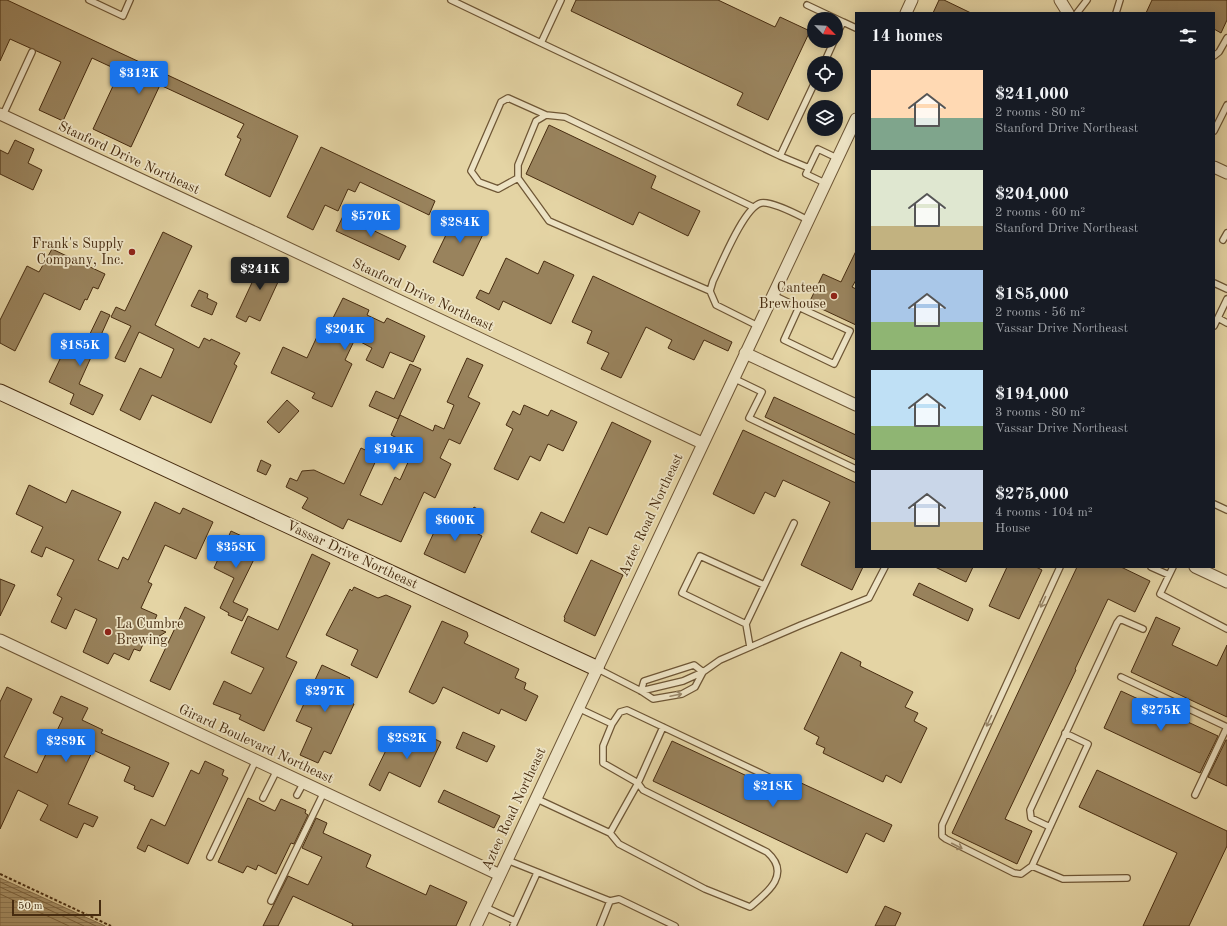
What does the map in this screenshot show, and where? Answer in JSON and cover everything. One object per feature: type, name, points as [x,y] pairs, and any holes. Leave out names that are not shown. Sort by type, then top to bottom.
[{"type":"street","points":[[906,12],[912,0]]},
{"type":"street","points":[[1060,0],[1067,12]]},
{"type":"street","name":"Stanford Drive Northeast","points":[[1,115],[249,229],[702,443]]},
{"type":"street","name":"Aztec Road Northeast","points":[[476,926],[537,799],[596,668],[855,121]]},
{"type":"street","points":[[1215,167],[1227,173]]},
{"type":"street","points":[[745,353],[855,405]]},
{"type":"street","name":"Vassar Drive Northeast","points":[[0,392],[596,668]]},
{"type":"street","points":[[1197,568],[1227,582]]},
{"type":"street","name":"Girard Boulevard Northeast","points":[[0,640],[500,875]]},
{"type":"lane","points":[[89,0],[123,16],[130,0]]},
{"type":"lane","points":[[452,0],[780,156],[809,168]]},
{"type":"lane","points":[[541,43],[561,0]]},
{"type":"lane","points":[[1078,12],[1087,0]]},
{"type":"lane","points":[[1116,12],[1120,0]]},
{"type":"lane","points":[[807,5],[822,12]]},
{"type":"lane","points":[[843,22],[855,28]]},
{"type":"lane","points":[[1215,55],[1219,52],[1227,38]]},
{"type":"lane","points":[[1,115],[32,52]]},
{"type":"lane","points":[[780,156],[810,92]]},
{"type":"lane","points":[[518,178],[498,189],[479,182],[470,171],[501,102],[508,98],[546,115],[565,117],[753,207]]},
{"type":"lane","points":[[1215,129],[1227,105]]},
{"type":"lane","points":[[546,115],[536,121],[518,165],[518,178],[549,221],[710,291]]},
{"type":"lane","points":[[826,182],[806,174],[818,149],[838,158]]},
{"type":"lane","points":[[758,326],[716,305],[710,291],[713,281],[745,217],[753,207],[762,203],[769,204],[808,220]]},
{"type":"lane","points":[[1223,240],[1227,233]]},
{"type":"lane","points":[[1215,283],[1227,289]]},
{"type":"lane","points":[[772,295],[799,307],[850,330],[834,364],[784,340],[799,307]]},
{"type":"lane","points":[[1215,324],[1227,298]]},
{"type":"lane","points":[[1218,318],[1227,323]]},
{"type":"lane","points":[[733,378],[762,392],[750,418],[855,469]]},
{"type":"lane","points":[[1215,504],[1227,510]]},
{"type":"lane","points":[[750,647],[746,624],[794,523]]},
{"type":"lane","points":[[746,624],[682,593],[700,556],[764,585]]},
{"type":"lane","points":[[641,691],[683,681],[703,672],[720,660],[869,598],[884,568]]},
{"type":"lane","points":[[1060,568],[942,825],[942,836],[1014,873],[1020,874],[1032,866],[1088,744],[1066,733]]},
{"type":"lane","points":[[1153,568],[1169,575]]},
{"type":"lane","points":[[1172,568],[1160,594],[1227,629]]},
{"type":"lane","points":[[1050,827],[1031,818],[1030,810],[1117,623],[1120,619],[1143,629]]},
{"type":"lane","points":[[641,691],[644,681],[694,665],[703,672]]},
{"type":"lane","points":[[596,668],[641,691],[652,699],[682,694],[695,687],[703,672]]},
{"type":"lane","points":[[1120,677],[1227,727],[1194,795]]},
{"type":"lane","points":[[578,708],[612,724]]},
{"type":"lane","points":[[537,799],[610,832],[619,844],[706,889],[750,907],[771,890],[778,872],[774,859],[767,852],[643,790],[638,783],[603,763],[603,746],[612,724],[620,712],[627,710],[773,779]]},
{"type":"lane","points":[[610,832],[638,783],[663,727]]},
{"type":"lane","points":[[210,857],[256,760]]},
{"type":"lane","points":[[263,798],[277,770]]},
{"type":"lane","points":[[297,795],[304,782]]},
{"type":"lane","points":[[271,901],[324,792]]},
{"type":"lane","points":[[507,860],[610,901],[619,900],[675,926]]},
{"type":"lane","points":[[1032,866],[1063,879],[1127,878]]},
{"type":"lane","points":[[485,907],[514,923],[537,873]]},
{"type":"lane","points":[[600,926],[610,901]]},
{"type":"path","points":[[0,874],[111,926]]},
{"type":"water","points":[[0,878],[105,926],[0,926]]},
{"type":"building","points":[[0,0],[7,0],[298,136],[270,197],[225,175],[241,139],[237,137],[244,124],[160,85],[131,147],[93,129],[120,71],[92,58],[63,121],[39,110],[61,62],[10,39],[0,61]]},
{"type":"building","points":[[576,0],[718,0],[775,27],[780,17],[807,30],[807,37],[768,120],[737,105],[743,93],[571,11]]},
{"type":"building","points":[[939,0],[944,0],[969,12],[933,12]]},
{"type":"building","points":[[1152,0],[1227,0],[1227,20],[1221,33],[1215,30],[1215,12],[1146,12]]},
{"type":"building","points":[[549,125],[656,176],[651,188],[700,211],[688,236],[639,212],[633,225],[526,174]]},
{"type":"building","points":[[15,140],[34,149],[28,163],[42,170],[33,190],[0,174],[0,150],[8,154]]},
{"type":"building","points":[[321,147],[435,201],[429,215],[360,182],[355,192],[348,189],[338,211],[325,205],[313,230],[287,217]]},
{"type":"building","points":[[457,212],[487,226],[463,276],[433,262]]},
{"type":"building","points":[[343,216],[406,246],[399,260],[336,231]]},
{"type":"building","points":[[163,232],[192,246],[155,325],[199,348],[204,338],[210,341],[211,339],[240,353],[234,364],[237,366],[211,423],[152,395],[140,420],[120,410],[140,368],[161,378],[174,349],[139,332],[125,362],[115,358],[131,326],[111,317],[116,307],[125,311]]},
{"type":"building","points":[[52,249],[105,274],[98,289],[93,287],[80,310],[44,293],[15,351],[0,343],[0,320],[27,266],[39,272]]},
{"type":"building","name":"Canteen Brewhouse","points":[[855,253],[855,282],[852,287],[855,288],[855,325],[809,303],[823,274],[841,282]]},
{"type":"building","points":[[506,258],[538,274],[544,261],[574,275],[551,324],[503,301],[499,310],[476,298],[480,290],[489,294]]},
{"type":"building","points":[[263,259],[284,269],[260,321],[249,316],[246,322],[236,317]]},
{"type":"building","points":[[593,276],[732,342],[728,351],[704,340],[694,360],[668,348],[672,340],[646,327],[621,378],[601,369],[609,353],[587,343],[592,331],[572,322]]},
{"type":"building","points":[[199,290],[208,294],[207,298],[217,303],[212,315],[191,306]]},
{"type":"building","points":[[343,298],[369,310],[367,315],[384,323],[387,318],[425,336],[413,362],[390,352],[383,368],[366,360],[372,348],[355,339],[345,360],[352,364],[332,407],[312,398],[315,393],[271,373],[283,347],[307,358],[322,326],[328,328]]},
{"type":"building","points":[[101,311],[110,315],[79,384],[103,395],[93,415],[70,404],[74,394],[49,382],[72,334],[87,340]]},
{"type":"building","points":[[467,358],[483,365],[468,397],[480,403],[460,444],[449,439],[440,458],[451,464],[435,498],[424,492],[401,542],[348,519],[343,529],[302,508],[308,498],[286,487],[290,478],[297,481],[302,471],[314,470],[344,484],[361,448],[378,456],[360,495],[382,505],[395,477],[400,480],[415,447],[391,435],[400,415],[433,431],[435,425],[444,429],[454,405],[447,402]]},
{"type":"building","points":[[410,364],[421,369],[398,419],[369,406],[376,391],[394,399]]},
{"type":"building","points":[[774,397],[855,435],[855,460],[765,417]]},
{"type":"building","points":[[287,400],[299,411],[279,433],[267,422]]},
{"type":"building","points":[[524,405],[548,416],[551,410],[577,422],[563,451],[548,444],[540,461],[530,456],[518,480],[494,469],[513,429],[506,425],[513,411],[520,415]]},
{"type":"building","points":[[612,422],[651,441],[607,535],[589,527],[577,554],[531,532],[541,512],[564,523]]},
{"type":"building","points":[[743,430],[855,483],[855,568],[863,568],[852,590],[801,565],[830,502],[783,480],[775,497],[765,492],[754,514],[713,494]]},
{"type":"building","points":[[261,460],[271,465],[266,475],[257,471]]},
{"type":"building","points":[[29,485],[66,503],[72,490],[121,512],[98,560],[118,569],[123,557],[128,560],[155,502],[180,514],[183,508],[213,522],[196,559],[165,545],[148,582],[152,584],[141,608],[157,615],[152,626],[166,632],[151,641],[145,640],[140,651],[134,649],[129,660],[114,653],[108,664],[83,652],[97,619],[75,609],[66,629],[51,622],[62,598],[57,595],[74,560],[46,547],[42,557],[31,552],[43,527],[16,514]]},
{"type":"building","points":[[474,507],[483,512],[474,532],[482,536],[465,573],[424,554],[441,517],[464,528]]},
{"type":"building","points":[[231,531],[261,545],[233,602],[248,609],[242,621],[228,615],[229,613],[220,608],[234,578],[214,568]]},
{"type":"building","points":[[312,554],[330,563],[286,657],[297,662],[264,731],[239,719],[241,715],[213,704],[224,681],[251,694],[264,668],[231,653],[248,616],[278,630]]},
{"type":"building","points":[[591,560],[623,575],[595,636],[564,621],[564,617]]},
{"type":"building","points":[[937,568],[973,568],[966,582]]},
{"type":"building","points":[[1007,568],[1038,568],[1042,570],[1019,619],[989,606]]},
{"type":"building","points":[[1077,568],[1123,568],[1150,581],[1135,612],[1108,599],[1075,669],[1076,670],[1005,819],[1032,831],[1017,864],[952,833]]},
{"type":"building","points":[[0,579],[15,585],[0,616]]},
{"type":"building","points":[[919,583],[973,609],[968,621],[913,595]]},
{"type":"building","points":[[354,587],[378,598],[386,595],[411,606],[377,678],[351,665],[358,650],[326,635],[350,589],[352,591]]},
{"type":"building","points":[[185,607],[205,617],[170,690],[150,681]]},
{"type":"building","points":[[1156,617],[1180,628],[1172,645],[1217,666],[1227,645],[1227,717],[1131,672]]},
{"type":"building","points":[[442,621],[467,632],[468,636],[464,643],[519,669],[515,678],[526,683],[524,689],[538,696],[526,721],[501,709],[499,714],[443,687],[436,702],[433,704],[409,692]]},
{"type":"building","points":[[841,652],[861,662],[860,666],[913,692],[905,707],[918,713],[914,721],[927,728],[901,783],[886,775],[883,782],[823,753],[825,748],[816,744],[819,737],[804,729]]},
{"type":"building","points":[[322,665],[350,678],[341,698],[354,704],[331,754],[324,751],[318,763],[300,755],[312,728],[296,721]]},
{"type":"building","points":[[7,687],[32,699],[4,757],[37,773],[63,718],[53,713],[61,696],[88,708],[82,720],[103,730],[101,733],[169,763],[153,797],[134,789],[135,786],[124,781],[130,767],[93,750],[68,804],[98,817],[93,827],[84,823],[77,838],[40,820],[48,805],[18,790],[0,829],[0,702]]},
{"type":"building","points":[[1121,691],[1218,736],[1200,773],[1104,728]]},
{"type":"building","points":[[416,730],[441,742],[420,787],[389,772],[380,791],[369,785],[393,736],[410,744]]},
{"type":"building","points":[[463,732],[495,746],[487,762],[456,748]]},
{"type":"building","points":[[1227,740],[1227,786],[1208,777]]},
{"type":"building","points":[[672,741],[792,797],[799,782],[892,825],[884,842],[866,833],[847,873],[653,781]]},
{"type":"building","points":[[205,761],[224,770],[222,775],[228,778],[188,864],[148,845],[145,852],[137,848],[151,819],[165,826],[191,770],[199,774]]},
{"type":"building","points":[[1097,770],[1227,831],[1227,846],[1189,926],[1143,926],[1177,853],[1079,807]]},
{"type":"building","points":[[444,790],[500,816],[494,828],[438,802]]},
{"type":"building","points":[[248,798],[275,811],[281,799],[306,810],[305,813],[308,815],[294,844],[291,843],[276,874],[258,865],[256,870],[247,866],[243,873],[218,862]]},
{"type":"building","points":[[316,818],[327,823],[323,833],[371,855],[366,867],[426,895],[430,885],[467,902],[456,926],[352,926],[353,924],[293,896],[278,926],[263,926],[288,876],[308,885],[322,857],[302,848]]},
{"type":"building","points":[[885,906],[901,913],[895,926],[875,926]]},
{"type":"place","name":"Frank's Supply Company, Inc.","points":[[132,252]]},
{"type":"place","name":"Canteen Brewhouse","points":[[834,296]]},
{"type":"place","name":"La Cumbre Brewing","points":[[108,632]]}]
